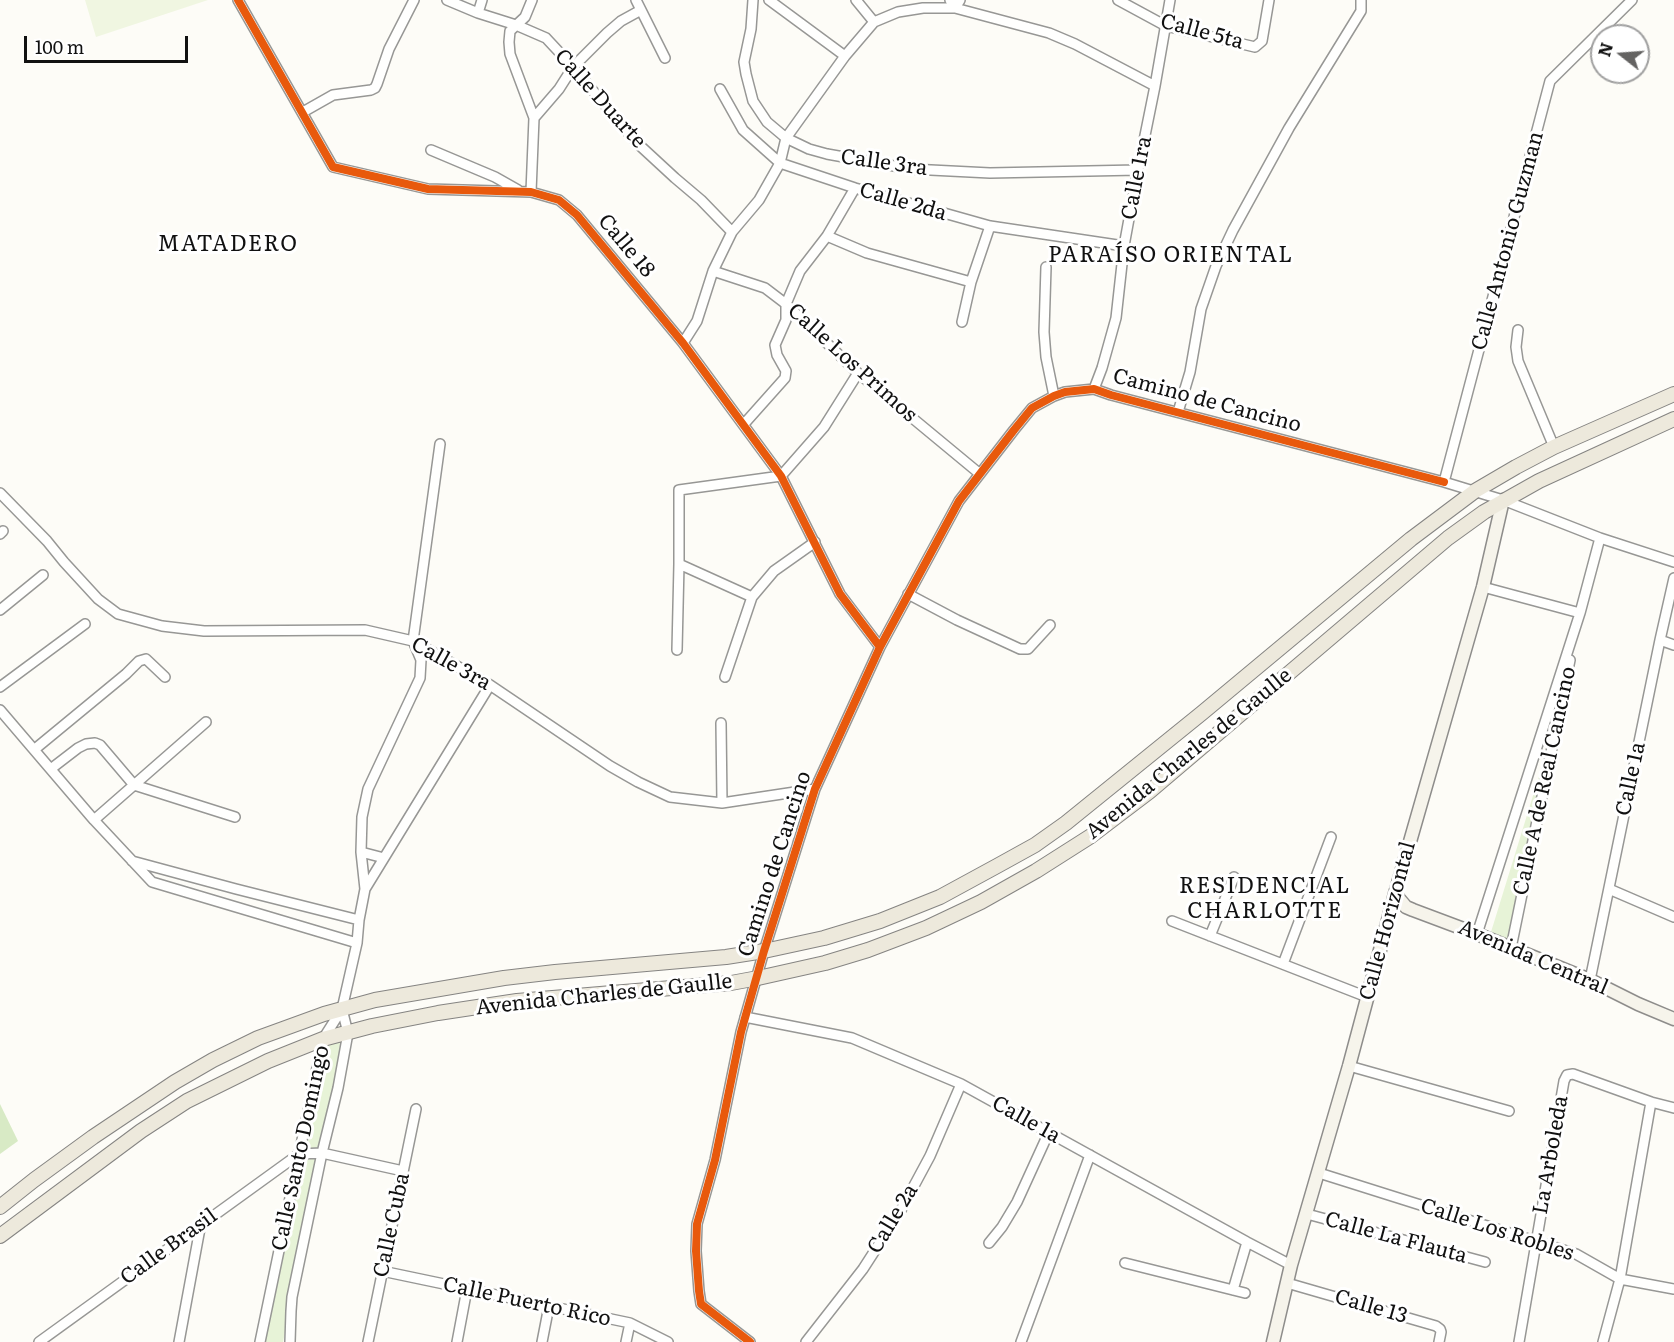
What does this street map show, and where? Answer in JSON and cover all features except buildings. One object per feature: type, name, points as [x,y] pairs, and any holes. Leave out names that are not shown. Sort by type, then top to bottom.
[{"type":"main road","name":"Avenida Charles de Gaulle","points":[[0,1207],[93,1137],[175,1082],[213,1060],[258,1038],[342,1009],[431,989],[504,978],[726,957],[764,951],[824,938],[880,921],[940,897],[1035,844],[1066,823],[1447,510],[1516,466],[1674,394]]},
{"type":"main road","name":"Avenida Charles de Gaulle","points":[[0,1236],[141,1131],[187,1101],[268,1061],[323,1039],[372,1026],[438,1013],[517,1001],[731,983],[758,978],[825,963],[868,950],[926,928],[981,902],[1046,866],[1091,836],[1149,792],[1448,538],[1484,512],[1548,477],[1674,419]]},
{"type":"main road","name":"Calle Horizontal","points":[[1273,1342],[1287,1283],[1395,894],[1483,586],[1503,500]]},
{"type":"main road","name":"Avenida Central","points":[[1395,894],[1406,907],[1590,980],[1674,1019]]},
{"type":"street","name":"Calle 18","points":[[238,0],[333,167],[428,189],[531,192],[559,200],[577,215],[683,343],[781,476],[840,594],[880,647]]},
{"type":"street","points":[[303,112],[333,95],[375,88],[389,49],[414,0]]},
{"type":"street","name":"Calle Duarte","points":[[447,0],[546,38],[636,142],[701,200],[732,232]]},
{"type":"street","points":[[478,13],[482,0]]},
{"type":"street","points":[[531,192],[534,118],[510,54],[509,42],[510,31],[525,17],[532,0]]},
{"type":"street","points":[[636,0],[665,58]]},
{"type":"street","name":"Calle 3ra","points":[[753,0],[751,29],[744,62],[753,101],[767,122],[786,138],[808,149],[911,169],[990,173],[1138,170]]},
{"type":"street","points":[[769,0],[845,56]]},
{"type":"street","points":[[856,0],[874,22]]},
{"type":"street","name":"Calle 5ta","points":[[1118,0],[1166,26],[1255,47],[1262,42],[1269,0]]},
{"type":"street","name":"Calle 1ra","points":[[1094,389],[1116,318],[1124,246],[1170,0]]},
{"type":"street","points":[[1178,412],[1190,372],[1202,309],[1216,266],[1289,128],[1361,10],[1361,0]]},
{"type":"street","name":"Calle Antonio Guzman","points":[[1444,482],[1550,81],[1632,0]]},
{"type":"street","points":[[683,343],[697,321],[713,271],[732,232],[759,200],[780,163],[786,138],[845,56],[874,22],[898,12],[955,3],[1049,33],[1155,86]]},
{"type":"street","points":[[534,118],[560,89],[573,67],[606,33],[641,10]]},
{"type":"street","name":"Calle 2da","points":[[720,89],[743,130],[780,163],[855,188],[990,226],[1124,246]]},
{"type":"street","points":[[431,150],[495,177],[520,192]]},
{"type":"street","points":[[744,424],[785,378],[786,371],[777,355],[775,345],[786,320],[786,304],[800,271],[826,236],[855,188]]},
{"type":"street","points":[[962,322],[971,282],[990,226]]},
{"type":"street","points":[[826,236],[867,253],[971,282]]},
{"type":"street","points":[[1046,267],[1046,357],[1054,396]]},
{"type":"street","name":"Calle Los Primos","points":[[713,271],[765,288],[786,304],[858,373],[980,474]]},
{"type":"street","points":[[1518,330],[1516,347],[1518,361],[1554,447]]},
{"type":"street","points":[[677,650],[679,490],[781,476],[824,427],[858,373]]},
{"type":"street","name":"Camino de Cancino","points":[[750,1342],[701,1304],[698,1281],[697,1224],[715,1160],[745,1017],[764,951],[815,789],[880,647],[959,501],[1032,408],[1065,392],[1094,389],[1444,482]]},
{"type":"street","points":[[342,1009],[357,943],[365,889],[361,852],[362,817],[368,789],[420,678],[421,660],[413,641],[440,444]]},
{"type":"street","points":[[1444,482],[1503,500],[1600,538],[1674,562]]},
{"type":"street","name":"Calle 3ra","points":[[0,493],[47,540],[98,599],[118,614],[162,626],[204,631],[365,630],[413,641],[490,685],[638,783],[670,797],[722,803],[815,789]]},
{"type":"street","points":[[1477,934],[1580,613],[1600,538]]},
{"type":"street","points":[[725,677],[752,597],[774,571],[816,542]]},
{"type":"street","points":[[679,564],[752,597]]},
{"type":"street","points":[[0,610],[42,575]]},
{"type":"street","name":"Calle 1a","points":[[1590,980],[1674,578]]},
{"type":"street","points":[[1483,586],[1580,613]]},
{"type":"street","points":[[908,594],[1020,649],[1028,650],[1050,625]]},
{"type":"street","name":"Calle A de Real Cancino","points":[[1511,948],[1580,613]]},
{"type":"street","points":[[0,687],[85,624]]},
{"type":"street","points":[[1660,640],[1674,645]]},
{"type":"street","points":[[35,749],[142,659],[146,659],[165,677]]},
{"type":"street","points":[[365,889],[490,685]]},
{"type":"street","points":[[0,710],[52,768],[94,820],[152,882],[357,943]]},
{"type":"street","points":[[94,820],[206,722]]},
{"type":"street","points":[[721,723],[722,803]]},
{"type":"street","points":[[52,768],[78,748],[95,743],[100,745],[134,784],[235,817]]},
{"type":"street","points":[[1283,964],[1331,837]]},
{"type":"street","points":[[361,852],[384,858]]},
{"type":"street","points":[[132,861],[359,920]]},
{"type":"street","points":[[1210,936],[1234,877]]},
{"type":"street","points":[[1608,889],[1674,917]]},
{"type":"street","points":[[1172,921],[1368,997]]},
{"type":"street","name":"Calle Santo Domingo","points":[[290,1342],[292,1297],[348,1033],[342,1009]]},
{"type":"street","name":"Calle Santo Domingo","points":[[260,1342],[323,1039],[342,1009]]},
{"type":"street","name":"Calle 1a","points":[[745,1017],[852,1038],[961,1084],[1292,1265]]},
{"type":"street","points":[[1349,1066],[1509,1111]]},
{"type":"street","name":"La Arboleda","points":[[1519,1342],[1564,1081],[1567,1075],[1573,1074],[1651,1102]]},
{"type":"street","name":"Calle 2a","points":[[806,1342],[863,1269],[901,1210],[930,1156],[961,1084]]},
{"type":"street","points":[[1603,1342],[1620,1279],[1651,1102],[1674,1108]]},
{"type":"street","name":"Calle Cuba","points":[[368,1342],[416,1109]]},
{"type":"street","points":[[989,1243],[1017,1202],[1048,1132]]},
{"type":"street","points":[[299,1154],[322,1153],[403,1171]]},
{"type":"street","name":"Calle Brasil","points":[[39,1342],[299,1154]]},
{"type":"street","points":[[1021,1342],[1090,1155]]},
{"type":"street","name":"Calle Los Robles","points":[[1319,1173],[1576,1254],[1620,1279],[1674,1289]]},
{"type":"street","name":"Calle La Flauta","points":[[1307,1214],[1485,1262]]},
{"type":"street","points":[[179,1342],[201,1223]]},
{"type":"street","points":[[1233,1290],[1247,1242]]},
{"type":"street","points":[[1125,1263],[1245,1293]]},
{"type":"street","name":"Calle Puerto Rico","points":[[382,1271],[630,1323],[668,1342]]},
{"type":"street","name":"Calle 13","points":[[1287,1283],[1436,1326],[1441,1332],[1439,1342]]},
{"type":"street","points":[[457,1342],[467,1289]]},
{"type":"street","points":[[542,1342],[549,1306]]},
{"type":"street","points":[[626,1342],[630,1323]]},
{"type":"green space","points":[[85,0],[208,0],[96,37]]},
{"type":"green space","points":[[1568,682],[1516,943],[1491,932]]},
{"type":"green space","points":[[345,1036],[283,1342],[263,1342],[325,1041]]},
{"type":"green space","points":[[0,1104],[18,1141],[0,1154]]},
{"type":"cycle path","points":[[238,0],[333,167],[428,189],[531,192],[559,200],[577,215],[683,343],[781,476],[840,594],[880,647]]},
{"type":"cycle path","points":[[750,1342],[701,1304],[696,1251],[697,1224],[715,1160],[741,1032],[764,951],[815,789],[880,647],[959,501],[1014,430],[1032,408],[1054,396],[1065,392],[1094,389],[1444,482]]},
{"type":"district","name":"MATADERO","points":[[228,245]]},
{"type":"district","name":"PARAÍSO ORIENTAL","points":[[1171,256]]},
{"type":"district","name":"RESIDENCIAL CHARLOTTE","points":[[1265,900]]}]
